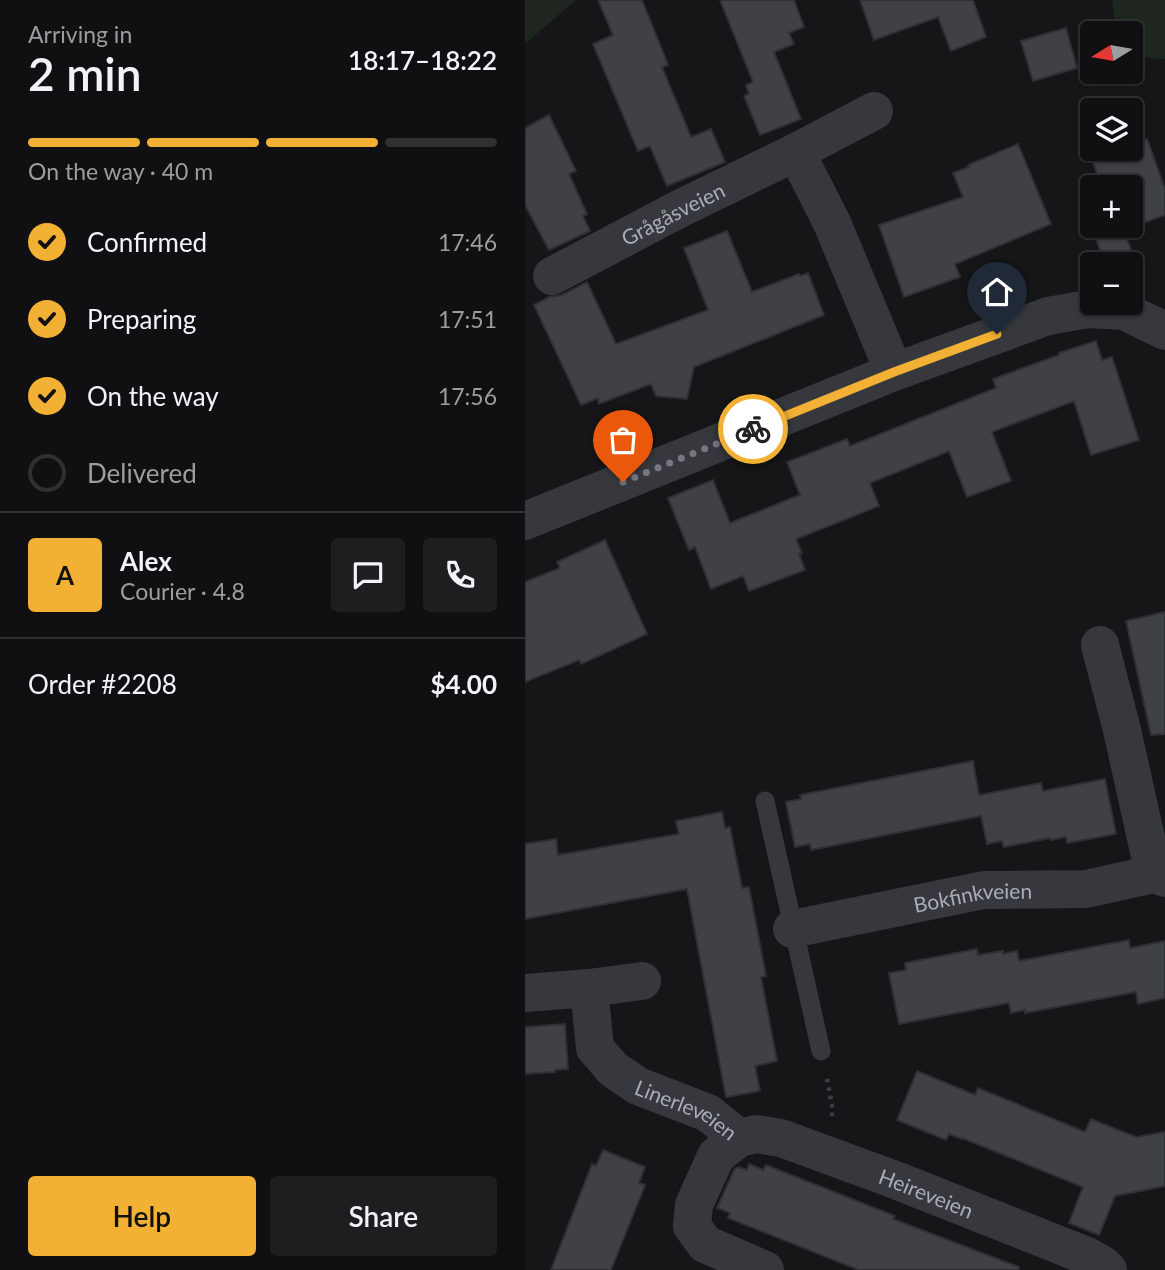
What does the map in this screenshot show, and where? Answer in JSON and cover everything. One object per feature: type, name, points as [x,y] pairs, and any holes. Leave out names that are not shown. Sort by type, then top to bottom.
[{"type":"street","name":"Grågåsveien","points":[[552,276],[874,111]]},
{"type":"street","points":[[796,152],[832,223],[894,372]]},
{"type":"street","points":[[525,522],[894,372],[1048,316],[1089,309],[1124,312],[1165,331]]},
{"type":"street","name":"Bokfinkveien","points":[[792,929],[984,890],[1086,889],[1159,876],[1100,645]]},
{"type":"street","points":[[525,993],[642,981]]},
{"type":"street","name":"Linerleveien","points":[[589,988],[595,1048],[613,1069],[638,1086],[708,1113],[739,1138],[716,1156],[694,1205],[692,1226],[705,1244],[765,1270]]},
{"type":"street","name":"Heireveien","points":[[739,1138],[756,1135],[781,1138],[1087,1256],[1108,1270]]},
{"type":"lane","points":[[765,801],[821,1051]]},
{"type":"path","points":[[821,1051],[832,1105],[834,1159]]},
{"type":"shaded area","points":[[525,0],[576,0],[525,44]]},
{"type":"shaded area","points":[[1112,0],[1165,0],[1165,59],[1143,58],[1143,21],[1115,21]]},
{"type":"building","points":[[598,0],[642,0],[668,65],[662,67],[691,137],[711,129],[725,162],[667,186],[650,146],[638,151],[593,44],[613,35]]},
{"type":"building","points":[[720,0],[794,0],[804,27],[789,33],[794,44],[774,52],[801,119],[760,135],[744,96],[749,94],[746,85],[753,82]]},
{"type":"building","points":[[860,0],[973,0],[986,37],[951,51],[938,17],[874,40]]},
{"type":"building","points":[[1066,28],[1077,68],[1033,81],[1021,41]]},
{"type":"building","points":[[549,115],[576,171],[569,174],[587,214],[583,216],[590,231],[549,250],[525,205],[525,128]]},
{"type":"building","points":[[1147,139],[1165,189],[1165,215],[1143,223],[1143,175],[1098,175],[1093,161],[1143,161],[1143,140]]},
{"type":"building","points":[[1018,144],[1051,224],[955,264],[960,277],[904,297],[879,225],[963,197],[953,173]]},
{"type":"building","points":[[727,231],[752,292],[808,273],[824,315],[694,367],[687,399],[656,396],[651,384],[599,404],[598,398],[581,405],[534,305],[587,282],[616,344],[708,310],[684,248]]},
{"type":"building","points":[[1096,238],[1127,238],[1132,252],[1101,252]]},
{"type":"building","points":[[1096,341],[1102,360],[1112,357],[1139,440],[1091,455],[1074,401],[992,432],[1011,481],[967,497],[949,451],[870,483],[879,506],[796,539],[805,570],[749,591],[743,576],[711,589],[695,547],[689,550],[668,498],[713,480],[730,523],[800,495],[787,462],[847,439],[850,446],[996,388],[993,379]]},
{"type":"building","points":[[605,540],[647,634],[581,664],[579,660],[525,682],[525,582],[560,568],[557,562]]},
{"type":"building","points":[[1165,612],[1165,734],[1151,735],[1126,621]]},
{"type":"building","points":[[973,761],[979,795],[1041,783],[1043,791],[1105,779],[1116,834],[1067,843],[1066,837],[1050,838],[1004,847],[1002,841],[987,844],[981,816],[811,850],[810,844],[795,847],[786,802],[801,799],[800,795]]},
{"type":"building","points":[[722,812],[725,828],[730,827],[742,888],[749,887],[766,976],[761,977],[777,1061],[755,1066],[760,1091],[726,1097],[687,889],[525,919],[525,844],[556,839],[558,855],[679,834],[676,821]]},
{"type":"building","points":[[1129,940],[1130,948],[1165,941],[1165,998],[1138,1004],[1136,992],[1025,1013],[1025,1010],[1011,1013],[1009,1003],[899,1024],[889,973],[906,970],[905,963],[977,949],[978,955],[1017,951],[1019,961]]},
{"type":"building","points":[[565,1024],[568,1069],[525,1074],[525,1027]]},
{"type":"building","points":[[917,1071],[975,1095],[978,1088],[1085,1132],[1091,1119],[1136,1137],[1165,1132],[1165,1186],[1115,1196],[1099,1235],[1069,1223],[1083,1187],[962,1138],[949,1134],[946,1140],[897,1120]]},
{"type":"building","points":[[603,1150],[645,1167],[639,1183],[645,1185],[611,1270],[551,1270],[592,1164],[596,1166]]},
{"type":"building","points":[[749,1164],[763,1170],[766,1165],[895,1216],[893,1219],[1019,1267],[1018,1270],[859,1270],[728,1218],[730,1213],[717,1208],[734,1170],[738,1167],[747,1170]]},
{"type":"way so far","points":[[623,482],[753,429]]},
{"type":"route","points":[[753,429],[997,334]]}]
